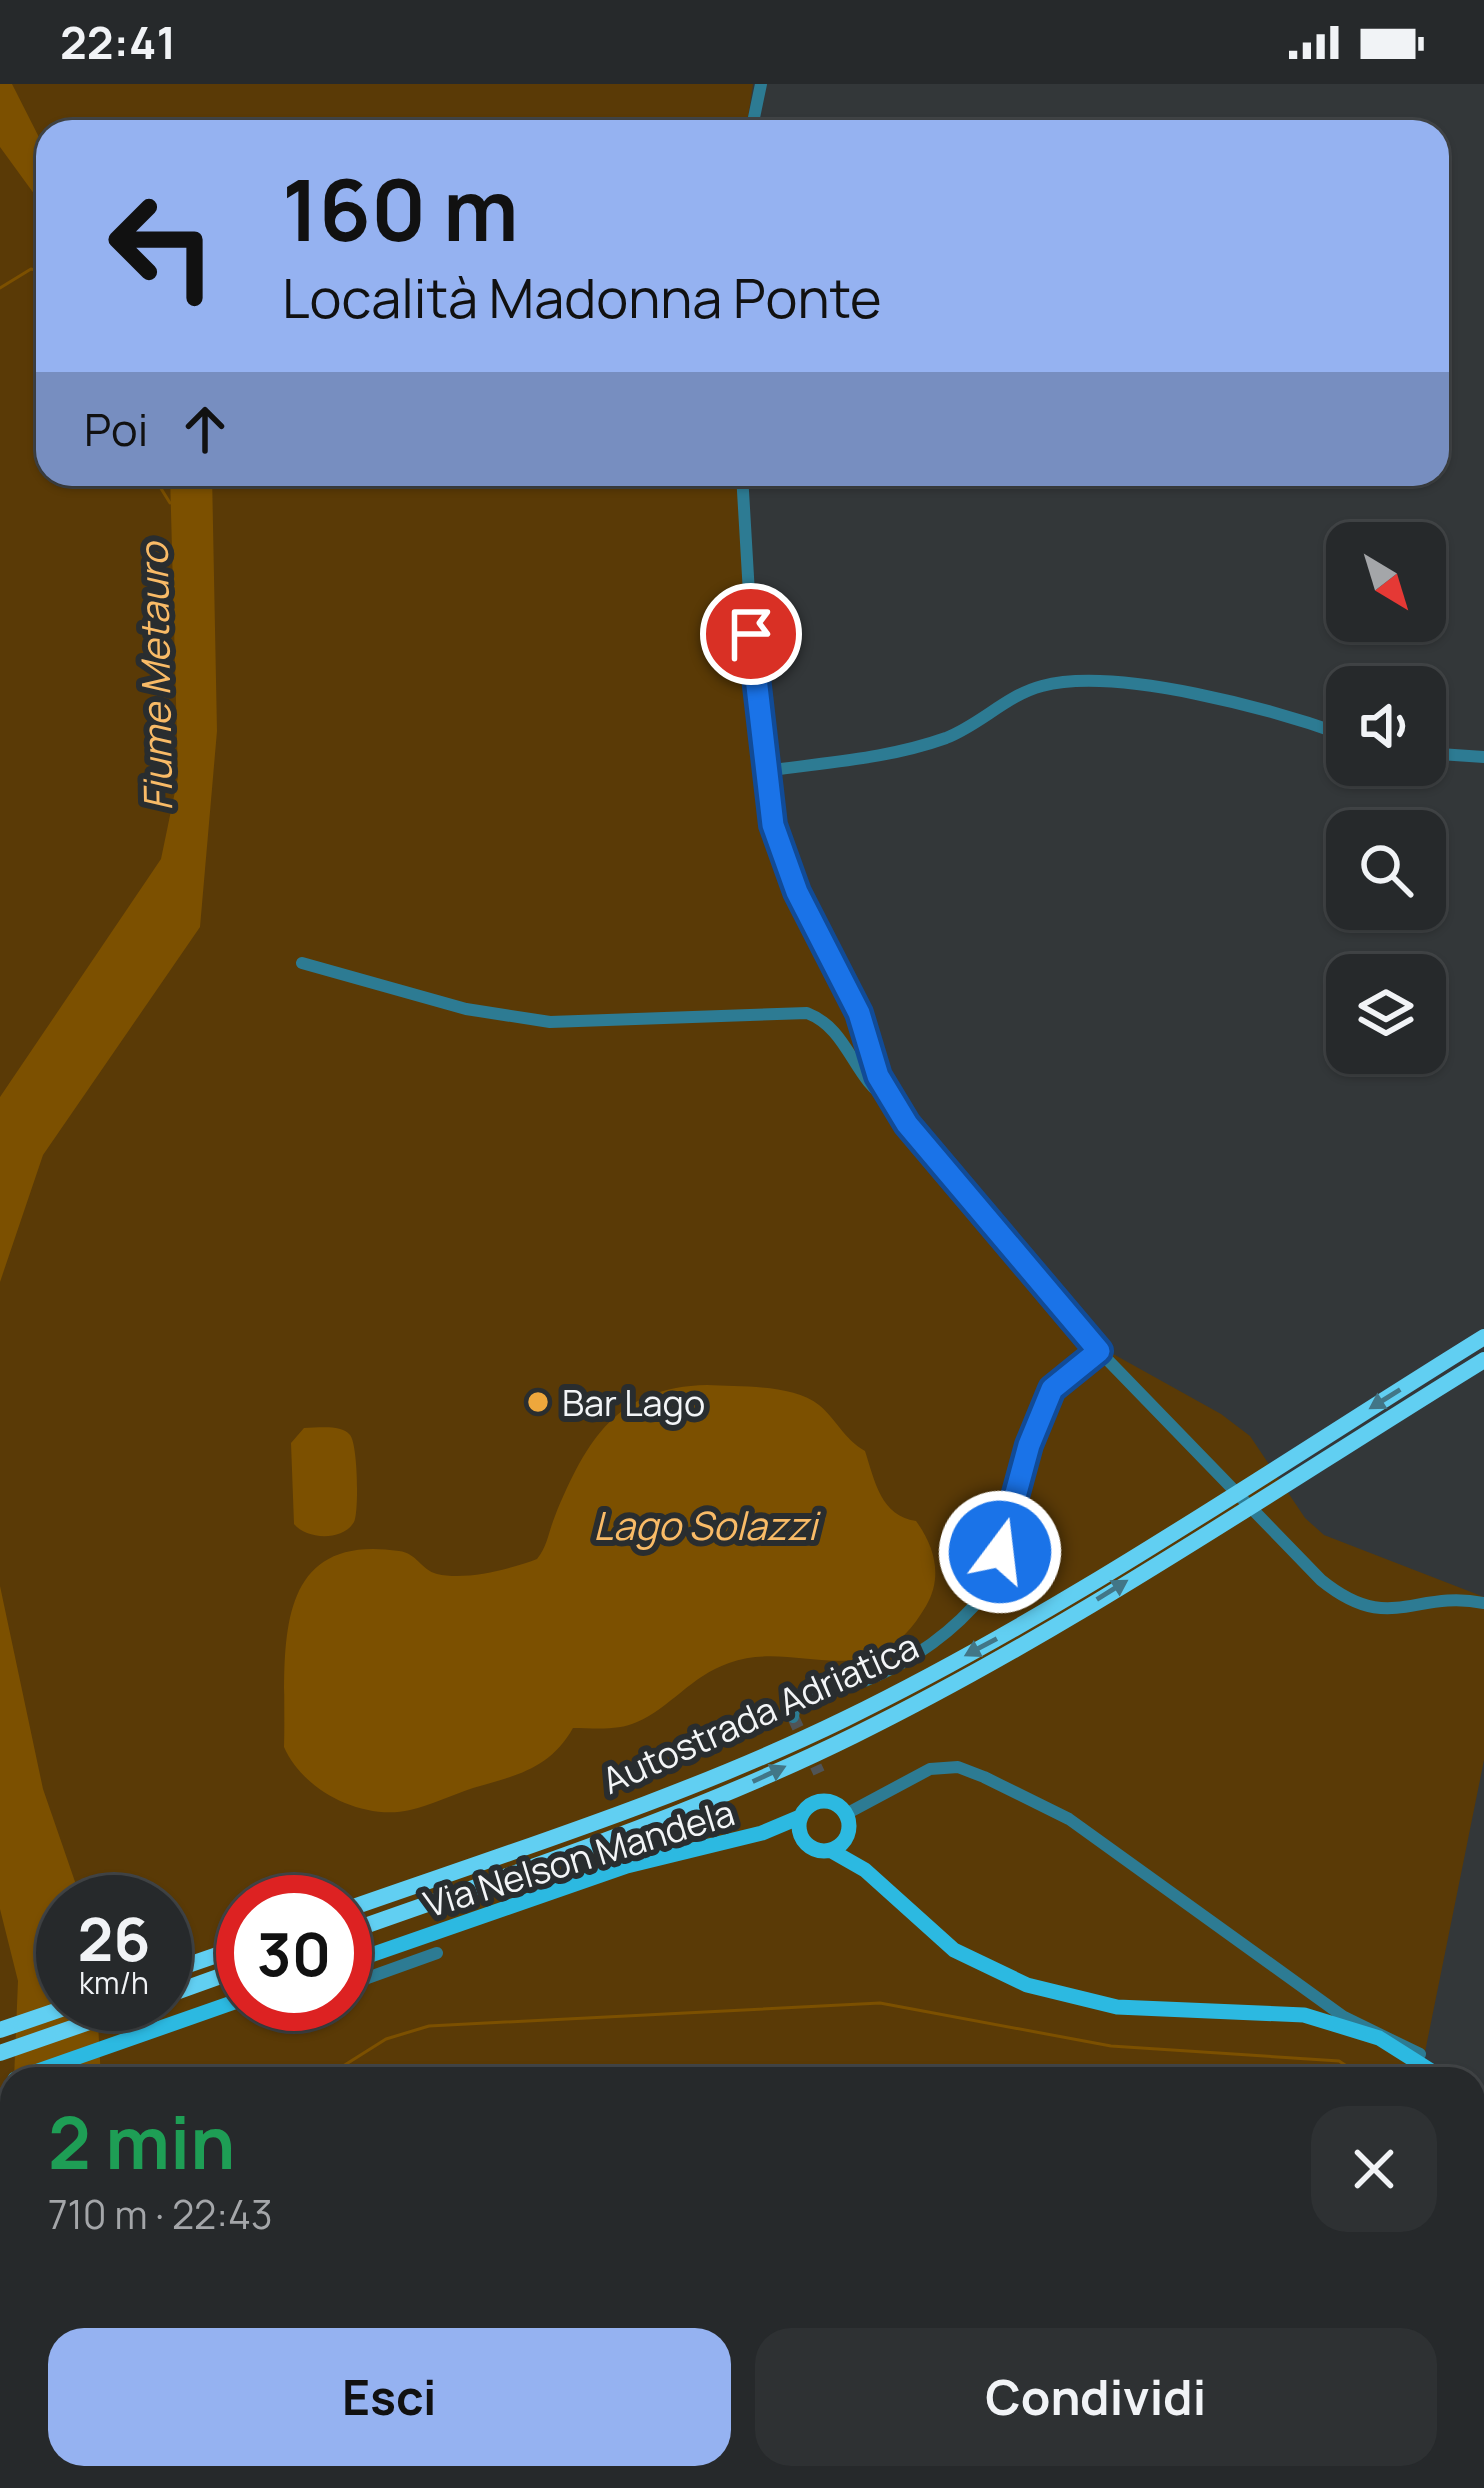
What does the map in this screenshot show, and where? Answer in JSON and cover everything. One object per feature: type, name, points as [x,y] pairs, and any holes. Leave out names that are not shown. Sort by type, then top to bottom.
[{"type":"highway","name":"Autostrada Adriatica","points":[[372,1900],[681,1791],[844,1720],[1012,1631],[1484,1336]]},
{"type":"highway","name":"Autostrada Adriatica","points":[[372,1923],[688,1812],[853,1736],[1015,1651],[1484,1360]]},
{"type":"highway","points":[[0,2030],[36,2018]]},
{"type":"highway","points":[[0,2054],[65,2031]]},
{"type":"main road","points":[[866,1870],[848,1834],[846,1814],[826,1800],[808,1806],[800,1817],[803,1840],[812,1848],[830,1850],[866,1870],[954,1950],[1027,1985],[1117,2007],[1304,2015],[1379,2038],[1425,2067]]},
{"type":"main road","name":"Via Nelson Mandela","points":[[372,1955],[626,1866],[762,1833],[800,1817]]},
{"type":"main road","name":"Via Nelson Mandela","points":[[762,1833],[803,1840]]},
{"type":"main road","points":[[830,1850],[848,1834]]},
{"type":"main road","points":[[51,2067],[216,2009]]},
{"type":"street","points":[[754,120],[761,84]]},
{"type":"street","points":[[743,486],[752,644],[773,825],[797,892],[851,996],[890,1100],[1099,1351],[1283,1546],[1359,1607],[1480,1603]]},
{"type":"street","points":[[766,771],[855,761],[930,742],[1023,693],[1058,683],[1227,699],[1326,730]]},
{"type":"street","points":[[1446,754],[1484,757]]},
{"type":"street","points":[[302,963],[466,1009],[550,1022],[807,1013],[835,1030],[878,1093],[890,1100]]},
{"type":"street","points":[[793,1717],[796,1696],[876,1677],[913,1656],[971,1609],[996,1565],[1029,1445],[1052,1389],[1099,1351]]},
{"type":"street","points":[[846,1814],[929,1769],[958,1767],[984,1777],[1069,1819],[1344,2017],[1420,2054]]},
{"type":"street","points":[[372,1976],[437,1953]]},
{"type":"shaded area","points":[[0,84],[753,84],[748,120],[36,120],[36,486],[745,486],[771,830],[835,956],[898,1114],[1097,1345],[1221,1414],[1250,1436],[1305,1518],[1324,1535],[1484,1597],[1484,1760],[1424,2057],[1416,2067],[0,2067]]},
{"type":"water","points":[[0,84],[12,84],[36,131],[36,196],[0,147]]},
{"type":"water","points":[[170,486],[212,486],[217,731],[200,927],[43,1155],[0,1282],[0,1097],[161,859],[178,777]]},
{"type":"water","name":"Lago Solazzi","points":[[707,1385],[765,1388],[808,1398],[865,1451],[881,1496],[895,1512],[916,1521],[934,1562],[931,1595],[904,1635],[881,1652],[858,1659],[755,1657],[729,1663],[637,1722],[614,1728],[573,1728],[554,1753],[530,1769],[410,1810],[354,1807],[305,1777],[284,1747],[286,1641],[292,1609],[305,1581],[325,1561],[356,1550],[399,1551],[432,1572],[461,1576],[537,1559],[580,1463],[609,1422],[650,1395]]},
{"type":"water","points":[[304,1428],[341,1429],[353,1441],[356,1516],[342,1533],[307,1533],[294,1524],[291,1443]]},
{"type":"water","points":[[0,1586],[43,1789],[73,1875],[36,1875],[36,2031],[98,2031],[100,2067],[14,2067],[18,1981],[0,1909]]},
{"type":"waterway","points":[[0,288],[36,270]]},
{"type":"waterway","points":[[159,486],[170,503]]},
{"type":"waterway","points":[[342,2067],[386,2039],[429,2026],[880,2003],[1111,2046],[1339,2061],[1348,2067]]},
{"type":"tunnel","points":[[793,1717],[819,1773]]},
{"type":"place","name":"Bar Lago","points":[[538,1402]]},
{"type":"route","points":[[751,634],[773,825],[797,892],[859,1013],[878,1076],[907,1124],[1099,1351],[1069,1370],[1052,1389],[1029,1445],[1000,1552]]},
{"type":"water label","name":"Fiume Metauro","points":[[155,677]]}]
